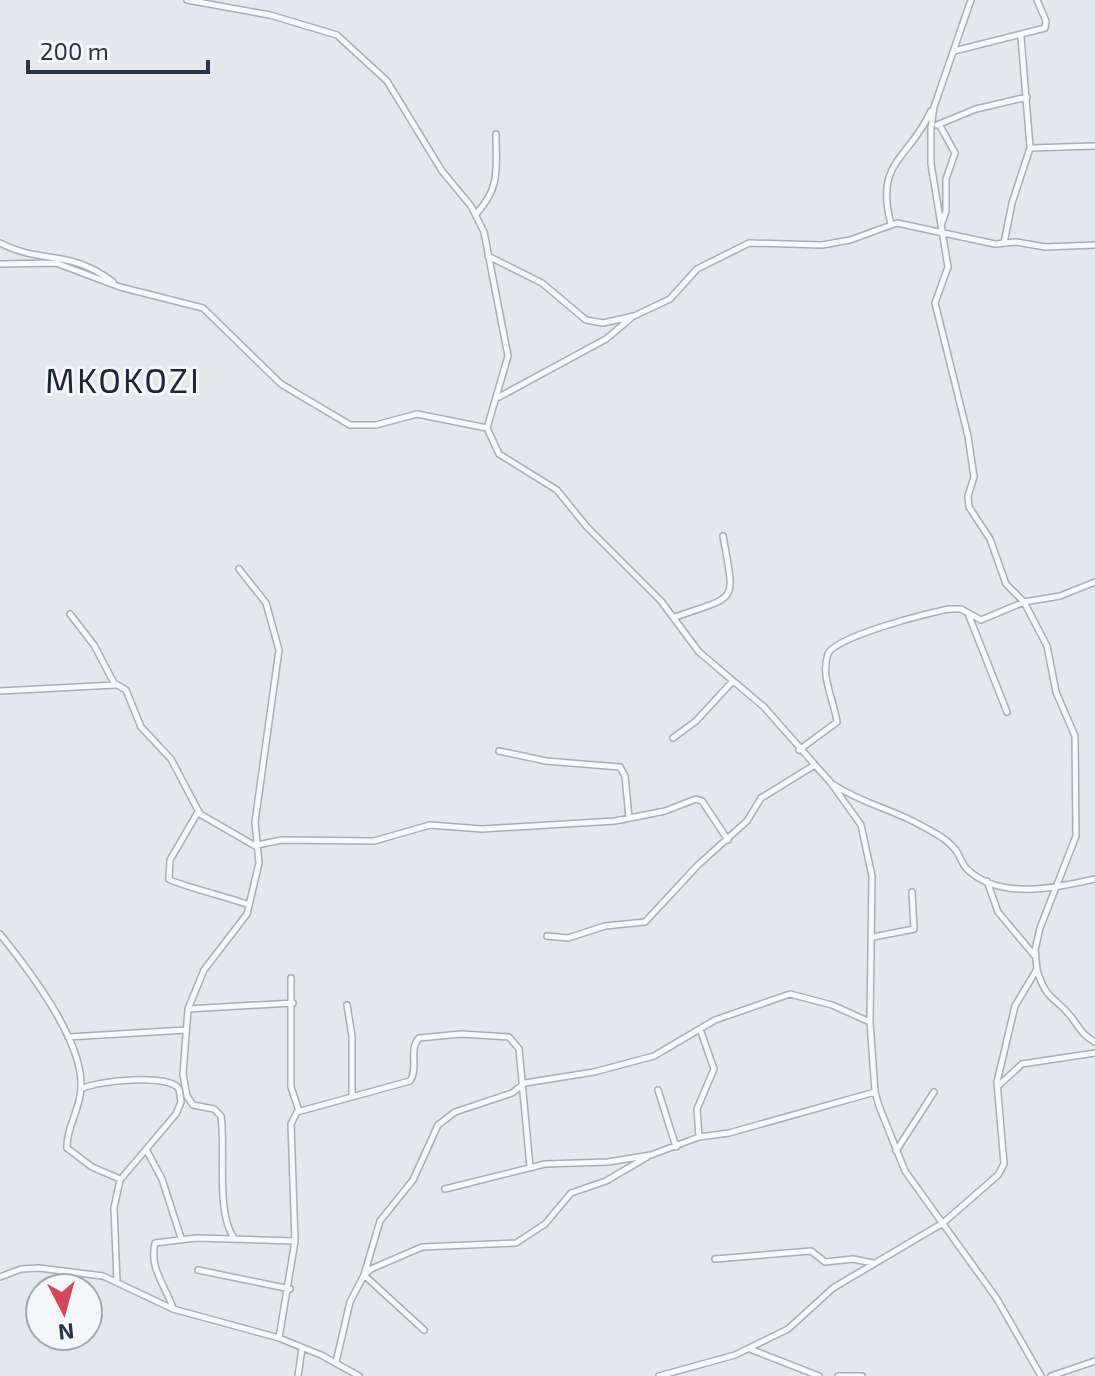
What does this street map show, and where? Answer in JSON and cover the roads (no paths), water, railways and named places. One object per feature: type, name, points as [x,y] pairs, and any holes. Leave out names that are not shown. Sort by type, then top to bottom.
[{"type":"street","points":[[187,0],[270,15],[327,31],[347,41],[387,81],[442,171],[476,214],[508,348],[498,397],[487,428],[499,454],[557,490],[587,527],[675,617],[699,652],[764,707],[813,766],[831,783],[862,803],[905,818],[942,837],[957,851],[966,868],[987,881],[1014,888],[1054,888],[1095,879]]},
{"type":"street","points":[[971,0],[934,107],[931,127],[931,164],[947,270],[935,303],[968,436],[974,477],[968,504],[990,539],[1006,584],[1024,602],[1047,646],[1056,692],[1075,736],[1076,836],[1035,943],[1035,955],[1048,998],[1069,1014],[1080,1032],[1095,1042]]},
{"type":"street","points":[[953,51],[1021,37],[1047,25],[1037,0]]},
{"type":"street","points":[[1004,243],[1012,203],[1030,148],[1021,37]]},
{"type":"street","points":[[931,127],[976,109],[1027,97]]},
{"type":"street","points":[[891,224],[884,197],[888,178],[934,107]]},
{"type":"street","points":[[939,124],[955,153],[946,179],[946,211],[942,229]]},
{"type":"street","points":[[476,214],[493,193],[497,179],[496,134]]},
{"type":"street","points":[[1030,148],[1095,146]]},
{"type":"street","points":[[498,397],[606,339],[634,316],[674,296],[697,269],[742,245],[822,245],[850,240],[891,224],[907,223],[942,229],[974,240],[1045,247],[1095,245]]},
{"type":"street","points":[[0,243],[31,256],[71,258],[102,273],[120,287]]},
{"type":"street","points":[[488,256],[542,283],[586,320],[603,323],[634,316]]},
{"type":"street","points":[[0,264],[56,263],[120,287],[203,308],[281,384],[304,400],[338,414],[350,425],[376,425],[417,414],[487,428]]},
{"type":"street","points":[[675,617],[721,603],[729,596],[732,586],[723,536]]},
{"type":"street","points":[[235,1239],[227,1225],[221,1116],[216,1109],[193,1105],[186,1092],[186,1030],[188,1009],[199,978],[243,922],[259,863],[255,822],[279,650],[266,603],[239,569]]},
{"type":"street","points":[[799,750],[837,722],[829,696],[827,658],[834,644],[937,611],[959,609],[981,620],[1024,602],[1060,596],[1095,582]]},
{"type":"street","points":[[70,614],[116,685]]},
{"type":"street","points":[[969,615],[1007,712]]},
{"type":"street","points":[[673,738],[696,721],[732,682]]},
{"type":"street","points":[[0,691],[116,685],[126,690],[141,727],[171,759],[198,812],[257,846],[282,840],[374,841],[421,825],[482,829],[629,818],[697,799],[728,840]]},
{"type":"street","points":[[499,751],[550,761],[615,765],[625,776],[629,818]]},
{"type":"street","points":[[547,936],[568,938],[605,926],[645,922],[698,865],[749,819],[761,798],[813,766]]},
{"type":"street","points":[[831,783],[861,825],[866,839],[872,876],[870,1022],[875,1092],[895,1152],[997,1299],[1041,1376]]},
{"type":"street","points":[[198,812],[170,860],[169,879],[176,885],[201,887],[249,905]]},
{"type":"street","points":[[987,881],[998,912],[1035,955]]},
{"type":"street","points":[[873,937],[914,929],[912,892]]},
{"type":"street","points":[[0,934],[68,1037],[81,1089],[67,1148],[92,1167],[120,1179]]},
{"type":"street","points":[[659,1376],[750,1349],[788,1329],[826,1293],[943,1223],[998,1175],[1004,1164],[996,1087],[1015,1006],[1037,969]]},
{"type":"street","points":[[291,978],[291,1087],[299,1111]]},
{"type":"street","points":[[336,1362],[350,1302],[364,1275],[380,1221],[413,1180],[438,1125],[455,1112],[512,1093],[520,1086],[639,1061],[667,1051],[700,1029],[790,994],[832,1005],[870,1022]]},
{"type":"street","points":[[188,1009],[293,1003]]},
{"type":"street","points":[[347,1005],[352,1036],[352,1097]]},
{"type":"street","points":[[699,1137],[697,1109],[714,1069],[700,1029]]},
{"type":"street","points":[[68,1037],[186,1030]]},
{"type":"street","points":[[279,1338],[290,1289],[295,1241],[291,1124],[299,1111],[411,1080],[418,1038],[461,1034],[513,1039],[519,1049],[520,1086],[530,1167]]},
{"type":"street","points":[[996,1087],[1022,1064],[1095,1053]]},
{"type":"street","points":[[81,1089],[113,1081],[175,1083],[181,1102],[147,1151],[120,1179],[114,1208],[117,1281]]},
{"type":"street","points":[[658,1090],[676,1147]]},
{"type":"street","points":[[445,1189],[530,1167],[651,1155],[699,1137],[729,1133],[875,1092]]},
{"type":"street","points":[[895,1152],[934,1092]]},
{"type":"street","points":[[147,1151],[162,1179],[181,1238]]},
{"type":"street","points":[[364,1275],[422,1247],[516,1243],[545,1224],[571,1193],[606,1181],[651,1155]]},
{"type":"street","points":[[173,1309],[166,1286],[154,1270],[153,1246],[181,1238],[295,1241]]},
{"type":"street","points":[[715,1259],[811,1251],[825,1262],[853,1259],[874,1263]]},
{"type":"street","points":[[0,1277],[21,1269],[45,1268],[117,1281],[173,1309],[279,1338],[336,1362],[359,1376]]},
{"type":"street","points":[[198,1270],[290,1289]]},
{"type":"street","points":[[364,1275],[424,1330]]},
{"type":"street","points":[[298,1376],[302,1348]]},
{"type":"street","points":[[750,1349],[819,1376]]},
{"type":"street","points":[[1051,1376],[1095,1361]]},
{"type":"street","points":[[838,1376],[862,1376]]},
{"type":"district","name":"MKOKOZI","points":[[123,381]]}]
